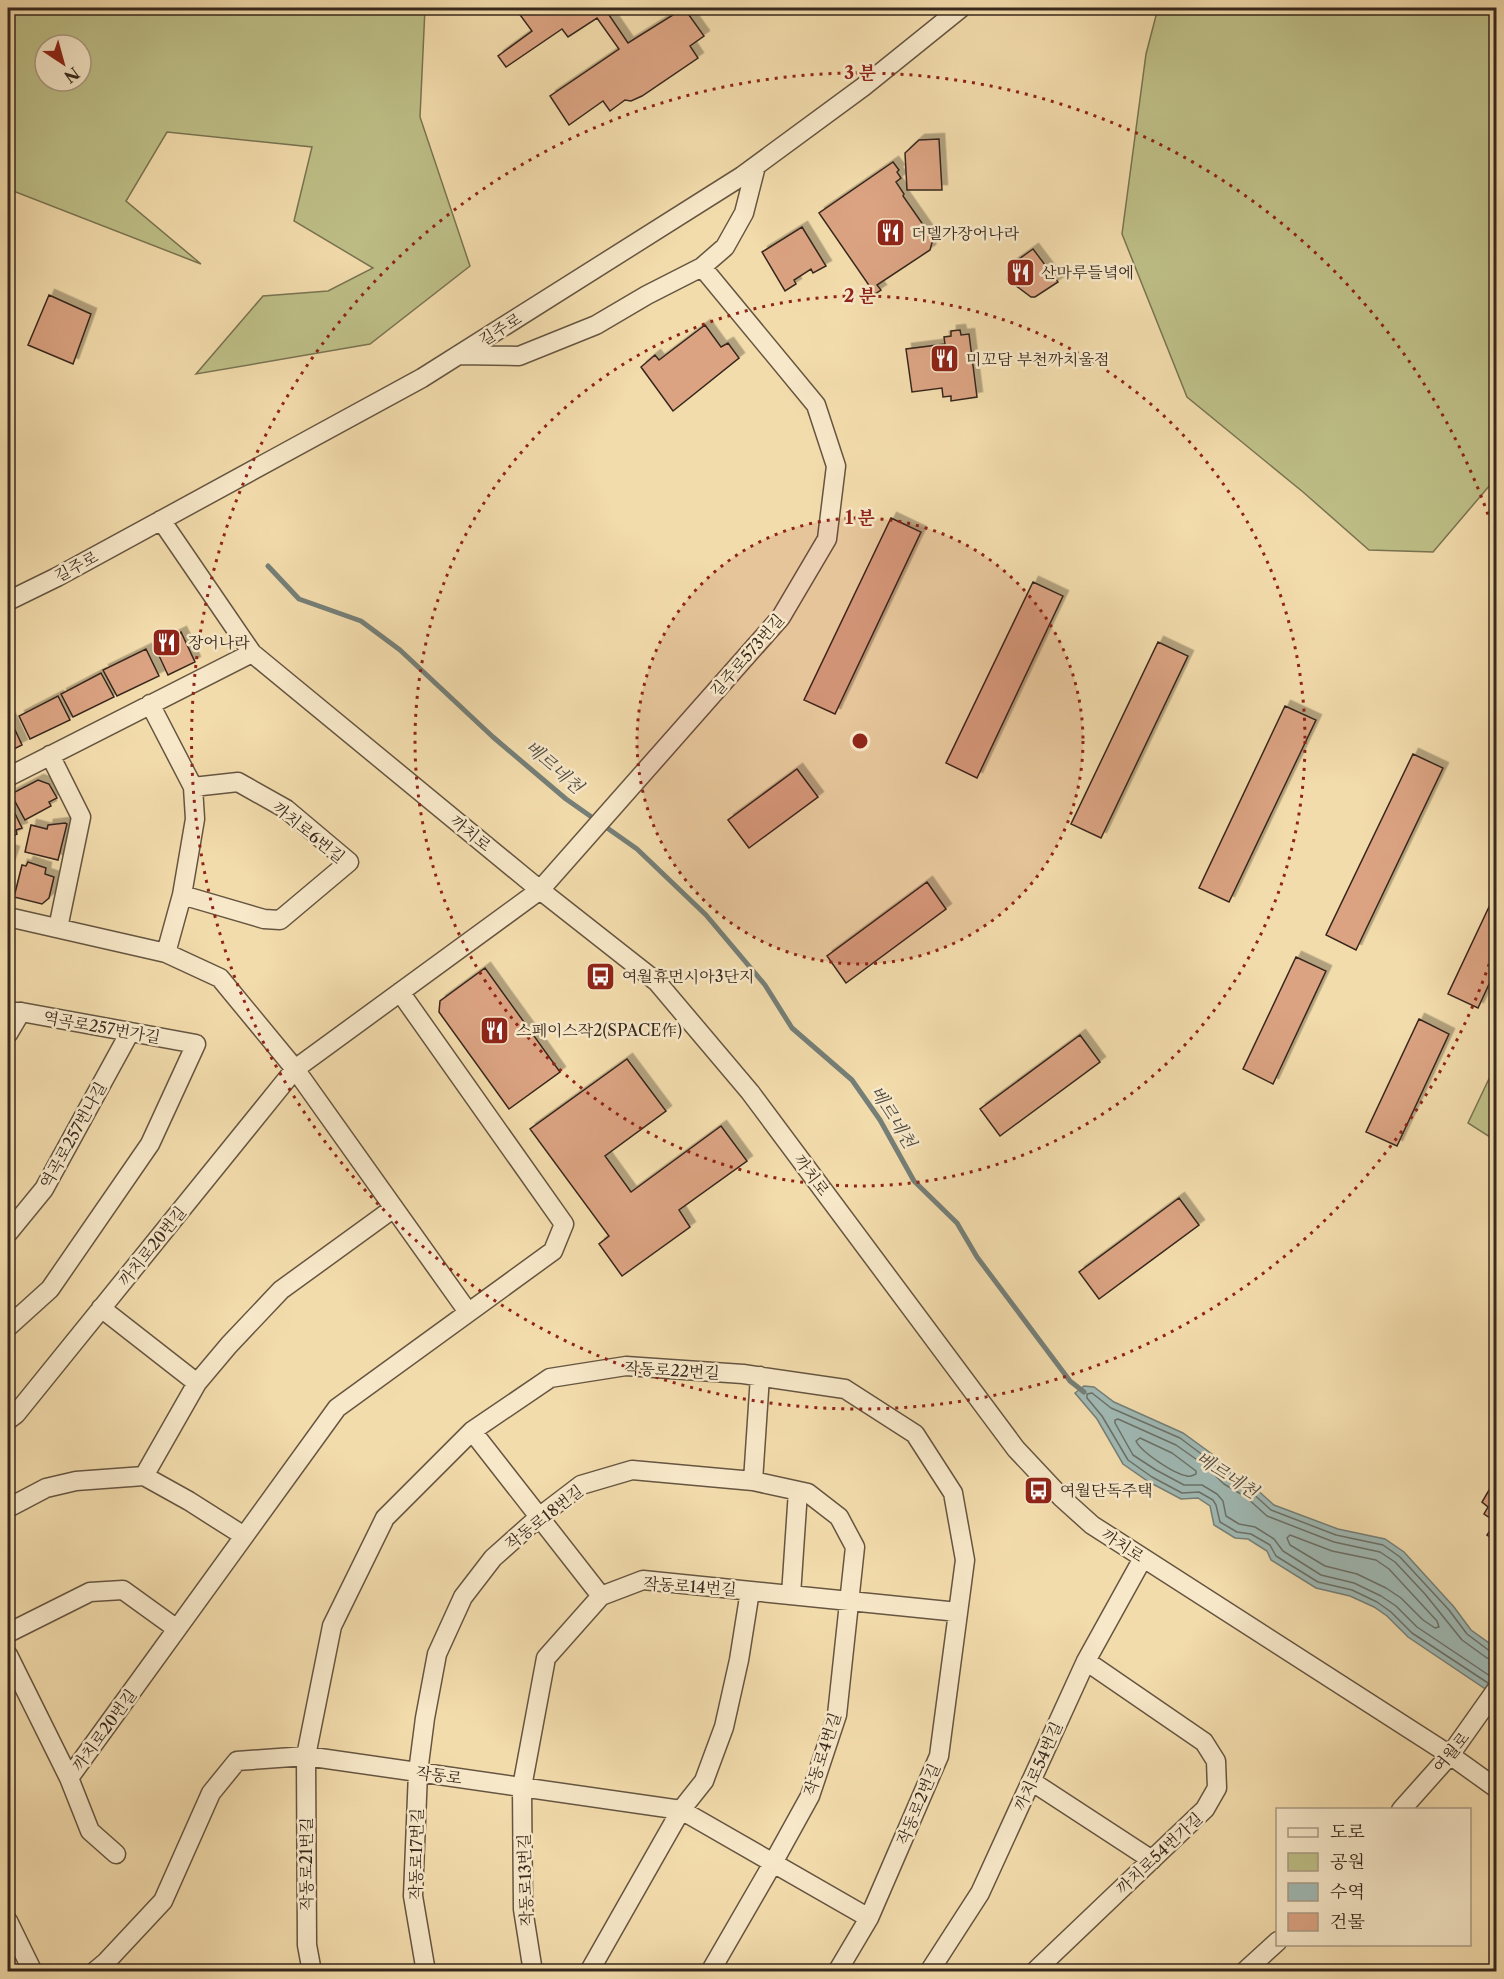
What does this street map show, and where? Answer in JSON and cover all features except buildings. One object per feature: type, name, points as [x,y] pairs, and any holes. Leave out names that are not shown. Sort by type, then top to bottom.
[{"type":"street","name":"길주로","points":[[8,601],[422,378],[756,166],[863,87],[961,8]]},
{"type":"street","points":[[458,355],[519,356],[597,325],[647,295],[702,267],[725,247],[744,213],[756,166]]},
{"type":"street","name":"길주로573번길","points":[[540,890],[781,617],[827,539],[836,466],[816,405],[702,267]]},
{"type":"street","name":"까치로","points":[[161,520],[252,653],[540,890],[657,982],[750,1092],[1016,1449],[1062,1498],[1092,1525],[1450,1755],[1497,1788]]},
{"type":"street","points":[[8,777],[252,653]]},
{"type":"street","points":[[150,704],[193,787],[195,819],[182,895],[166,953]]},
{"type":"street","points":[[50,755],[81,817],[57,928]]},
{"type":"street","name":"까치로6번길","points":[[182,895],[264,919],[280,920],[350,862],[286,809],[238,782],[193,787]]},
{"type":"street","name":"까치로20번길","points":[[8,1420],[16,1414],[295,1070],[540,890]]},
{"type":"street","points":[[8,916],[166,953],[220,978],[295,1070],[468,1312]]},
{"type":"street","name":"까치로20번길","points":[[8,1654],[69,1778],[337,1408],[553,1251],[564,1224],[400,992]]},
{"type":"street","points":[[8,1034],[14,1012]]},
{"type":"street","name":"역곡로257번가길","points":[[8,1327],[50,1289],[150,1144],[196,1044],[14,1012]]},
{"type":"street","name":"역곡로257번나길","points":[[8,1233],[44,1189],[130,1032]]},
{"type":"street","points":[[144,1476],[197,1383],[229,1344],[281,1290],[394,1208]]},
{"type":"street","points":[[101,1308],[197,1383]]},
{"type":"street","name":"작동로22번길","points":[[306,1756],[332,1626],[385,1518],[472,1431],[550,1378],[626,1366],[760,1376],[845,1389],[915,1434],[953,1493],[965,1560],[958,1612]]},
{"type":"street","points":[[753,1481],[760,1376]]},
{"type":"street","points":[[472,1431],[601,1596]]},
{"type":"street","name":"작동로18번길","points":[[418,1772],[437,1654],[463,1597],[493,1558],[539,1517],[581,1485],[632,1470],[753,1481],[808,1493],[839,1517],[855,1547],[850,1601]]},
{"type":"street","points":[[8,1508],[46,1488],[76,1481],[144,1476],[244,1536]]},
{"type":"street","points":[[791,1595],[798,1491]]},
{"type":"street","name":"까치로54번길","points":[[929,1971],[980,1893],[1086,1661],[1143,1558]]},
{"type":"street","name":"작동로14번길","points":[[522,1787],[546,1658],[601,1596],[643,1580],[958,1612]]},
{"type":"street","points":[[8,1633],[90,1592],[123,1590],[177,1629]]},
{"type":"street","points":[[589,1971],[681,1810],[704,1782],[724,1727],[739,1660],[750,1591]]},
{"type":"street","name":"작동로4번길","points":[[710,1971],[810,1796],[837,1715],[850,1601]]},
{"type":"street","name":"작동로2번길","points":[[837,1971],[868,1918],[939,1756],[958,1612]]},
{"type":"street","name":"까치로54번가길","points":[[1034,1971],[1205,1809],[1217,1788],[1216,1761],[1204,1742],[1086,1661]]},
{"type":"street","name":"여월로","points":[[1402,1808],[1450,1755],[1497,1690]]},
{"type":"street","name":"작동로","points":[[94,1971],[106,1962],[164,1901],[211,1793],[237,1761],[306,1756],[681,1810],[868,1918]]},
{"type":"street","name":"작동로21번길","points":[[306,1756],[307,1945],[312,1971]]},
{"type":"street","name":"작동로17번길","points":[[418,1772],[413,1896],[426,1971]]},
{"type":"street","points":[[69,1778],[90,1832],[116,1854]]},
{"type":"street","points":[[1031,1781],[1152,1860]]},
{"type":"street","name":"작동로13번길","points":[[522,1787],[522,1909],[533,1971]]},
{"type":"street","points":[[8,1921],[33,1971]]},
{"type":"street","points":[[1244,1971],[1276,1943]]},
{"type":"green space","points":[[8,8],[425,8],[420,117],[470,266],[370,344],[196,374],[263,296],[328,291],[373,268],[294,221],[312,147],[167,132],[126,201],[201,264],[8,189]]},
{"type":"green space","points":[[1158,8],[1496,8],[1496,478],[1433,552],[1369,550],[1303,492],[1187,397],[1122,234],[1146,54]]},
{"type":"green space","points":[[1496,1064],[1496,1141],[1468,1123]]},
{"type":"water","points":[[1084,1386],[1094,1387],[1114,1402],[1183,1433],[1274,1505],[1338,1529],[1385,1539],[1404,1552],[1454,1607],[1471,1630],[1496,1648],[1496,1696],[1408,1637],[1387,1616],[1374,1607],[1350,1596],[1316,1588],[1271,1560],[1267,1551],[1248,1539],[1235,1538],[1214,1525],[1210,1506],[1198,1498],[1181,1499],[1149,1482],[1123,1464],[1097,1419],[1075,1393]]},
{"type":"waterway","name":"베르네천","points":[[268,566],[299,599],[361,621],[400,650],[493,737],[566,799],[637,849],[706,915],[765,985],[792,1028],[852,1080],[880,1120],[914,1181],[957,1223],[977,1257],[1070,1381],[1084,1392]]},
{"type":"place","name":"더델가장어나라","points":[[890,233]]},
{"type":"place","name":"산마루들녘에","points":[[1020,272]]},
{"type":"place","name":"미꼬담 부천까치울점","points":[[945,359]]},
{"type":"place","name":"장어나라","points":[[167,642]]},
{"type":"place","name":"여월휴먼시아3단지","points":[[601,976]]},
{"type":"place","name":"스페이스작2(SPACE作)","points":[[495,1030]]},
{"type":"place","name":"여월단독주택","points":[[1039,1490]]}]
